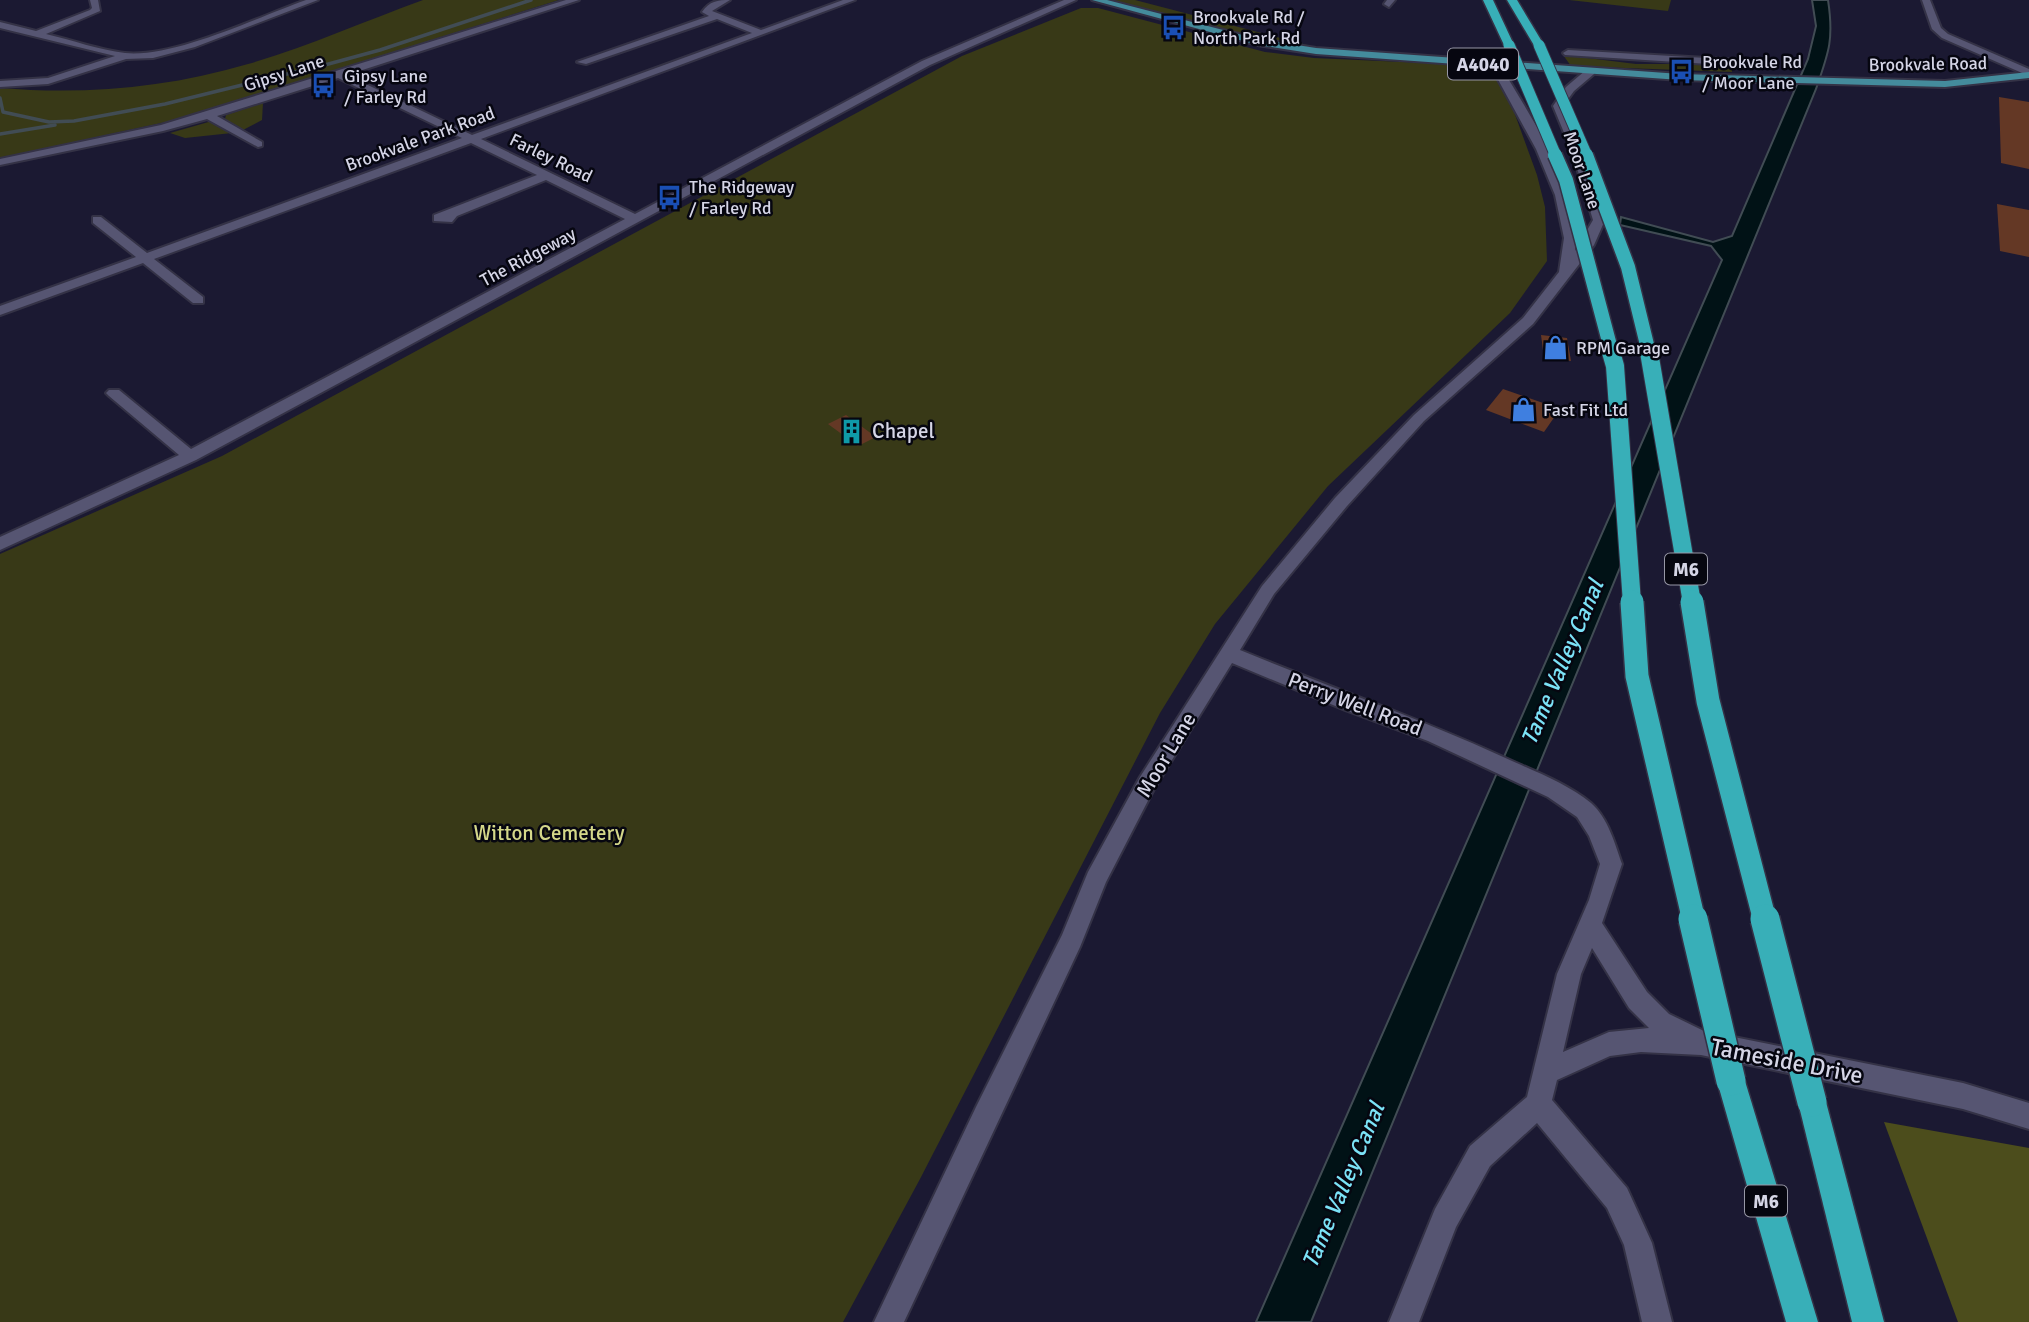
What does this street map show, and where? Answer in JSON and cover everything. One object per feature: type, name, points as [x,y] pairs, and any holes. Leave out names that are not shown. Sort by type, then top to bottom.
[{"type":"highway","name":"M6","points":[[1488,0],[1566,180],[1615,366],[1637,676],[1731,1081],[1802,1322]]},
{"type":"highway","name":"M6","points":[[1512,0],[1539,46],[1598,183],[1628,267],[1654,373],[1708,701],[1868,1322]]},
{"type":"main road","name":"A4040","points":[[1096,0],[1288,48],[1590,72]]},
{"type":"main road","name":"A4040","points":[[1277,34],[1376,55]]},
{"type":"main road","name":"Brookvale Road","points":[[1590,72],[1945,84],[2029,74]]},
{"type":"street","points":[[39,33],[93,12],[97,5],[94,0]]},
{"type":"street","name":"Gipsy Lane","points":[[0,162],[163,128],[575,0]]},
{"type":"street","points":[[726,0],[708,8],[707,12],[761,33]]},
{"type":"street","name":"Brookvale Park Road","points":[[0,311],[851,0]]},
{"type":"street","name":"The Ridgeway","points":[[0,544],[190,456],[926,63],[1072,0]]},
{"type":"street","points":[[1926,0],[1937,29],[1945,36],[2029,74]]},
{"type":"street","points":[[0,84],[26,85],[54,79],[125,56],[153,55],[192,45],[304,1]]},
{"type":"street","points":[[577,51],[587,60],[715,17]]},
{"type":"street","points":[[0,25],[125,56]]},
{"type":"street","points":[[1568,53],[1741,63]]},
{"type":"street","name":"Moor Lane","points":[[1495,65],[1532,132],[1561,195],[1570,239],[1565,272]]},
{"type":"street","name":"Moor Lane","points":[[889,1322],[985,1116],[1072,939],[1096,879],[1147,783],[1268,590],[1341,502],[1419,418],[1528,321],[1590,242],[1599,220],[1578,152],[1558,106],[1570,89],[1590,72]]},
{"type":"street","name":"Farley Road","points":[[338,74],[636,219]]},
{"type":"street","points":[[208,115],[258,144]]},
{"type":"street","points":[[453,213],[547,175]]},
{"type":"street","points":[[97,220],[198,299]]},
{"type":"street","points":[[114,393],[190,456]]},
{"type":"street","name":"Perry Well Road","points":[[1228,653],[1352,705],[1435,736],[1556,791],[1585,811],[1599,832],[1611,864],[1590,925]]},
{"type":"street","points":[[1590,925],[1638,1000],[1660,1021],[1701,1043]]},
{"type":"street","points":[[1404,1322],[1445,1219],[1480,1156],[1538,1104],[1569,974],[1590,925]]},
{"type":"street","name":"Tameside Drive","points":[[1546,1072],[1609,1044],[1642,1040],[1701,1043],[1963,1096],[2029,1116]]},
{"type":"street","points":[[1538,1104],[1617,1198],[1638,1243],[1657,1322]]},
{"type":"green space","points":[[423,0],[559,0],[180,119],[0,158],[0,88],[94,90],[187,79],[270,57]]},
{"type":"green space","points":[[1112,0],[1135,0],[1319,48],[1248,36]]},
{"type":"green space","points":[[1569,0],[1671,0],[1668,11]]},
{"type":"green space","name":"Witton Cemetery","points":[[1081,8],[1098,8],[1265,52],[1314,58],[1492,66],[1504,84],[1537,175],[1545,207],[1547,261],[1510,313],[1328,486],[1215,624],[1160,713],[920,1179],[843,1322],[0,1322],[0,554],[222,456],[962,56]]},
{"type":"green space","points":[[1563,55],[1636,64],[1720,64],[1732,72],[1571,66]]},
{"type":"green space","points":[[263,103],[262,120],[243,130],[225,119],[226,115]]},
{"type":"green space","points":[[212,121],[232,133],[185,138],[170,133]]},
{"type":"shaded area","points":[[1884,1122],[2029,1148],[2029,1322],[1958,1322]]},
{"type":"water","name":"Tame Valley Canal","points":[[1812,0],[1828,0],[1830,25],[1827,55],[1816,89],[1311,1322],[1256,1322],[1722,260],[1711,246],[1620,225],[1621,217],[1713,242],[1732,236],[1808,59],[1816,26]]},
{"type":"building","points":[[1999,97],[2029,102],[2029,169],[2001,163]]},
{"type":"building","points":[[1997,204],[2029,210],[2029,257],[2000,251]]},
{"type":"building","name":"RPM Garage","points":[[1541,335],[1567,338],[1571,361],[1544,358]]},
{"type":"building","name":"Fast Fit Ltd","points":[[1503,389],[1560,409],[1544,432],[1486,410]]},
{"type":"building","name":"Chapel","points":[[846,415],[876,437],[858,446],[828,424]]},
{"type":"waterway","points":[[310,69],[380,50],[531,0]]},
{"type":"waterway","points":[[0,98],[3,112],[49,122],[74,121],[165,104],[299,71]]},
{"type":"waterway","points":[[0,134],[55,125]]},
{"type":"place","name":"Brookvale Rd / North Park Rd","points":[[1173,27]]},
{"type":"place","name":"Brookvale Rd / Moor Lane","points":[[1682,72]]},
{"type":"place","name":"Gipsy Lane / Farley Rd","points":[[324,86]]},
{"type":"place","name":"The Ridgeway / Farley Rd","points":[[669,197]]},
{"type":"place","name":"RPM Garage","points":[[1556,348]]},
{"type":"place","name":"Fast Fit Ltd","points":[[1523,410]]},
{"type":"place","name":"Chapel","points":[[852,431]]}]
